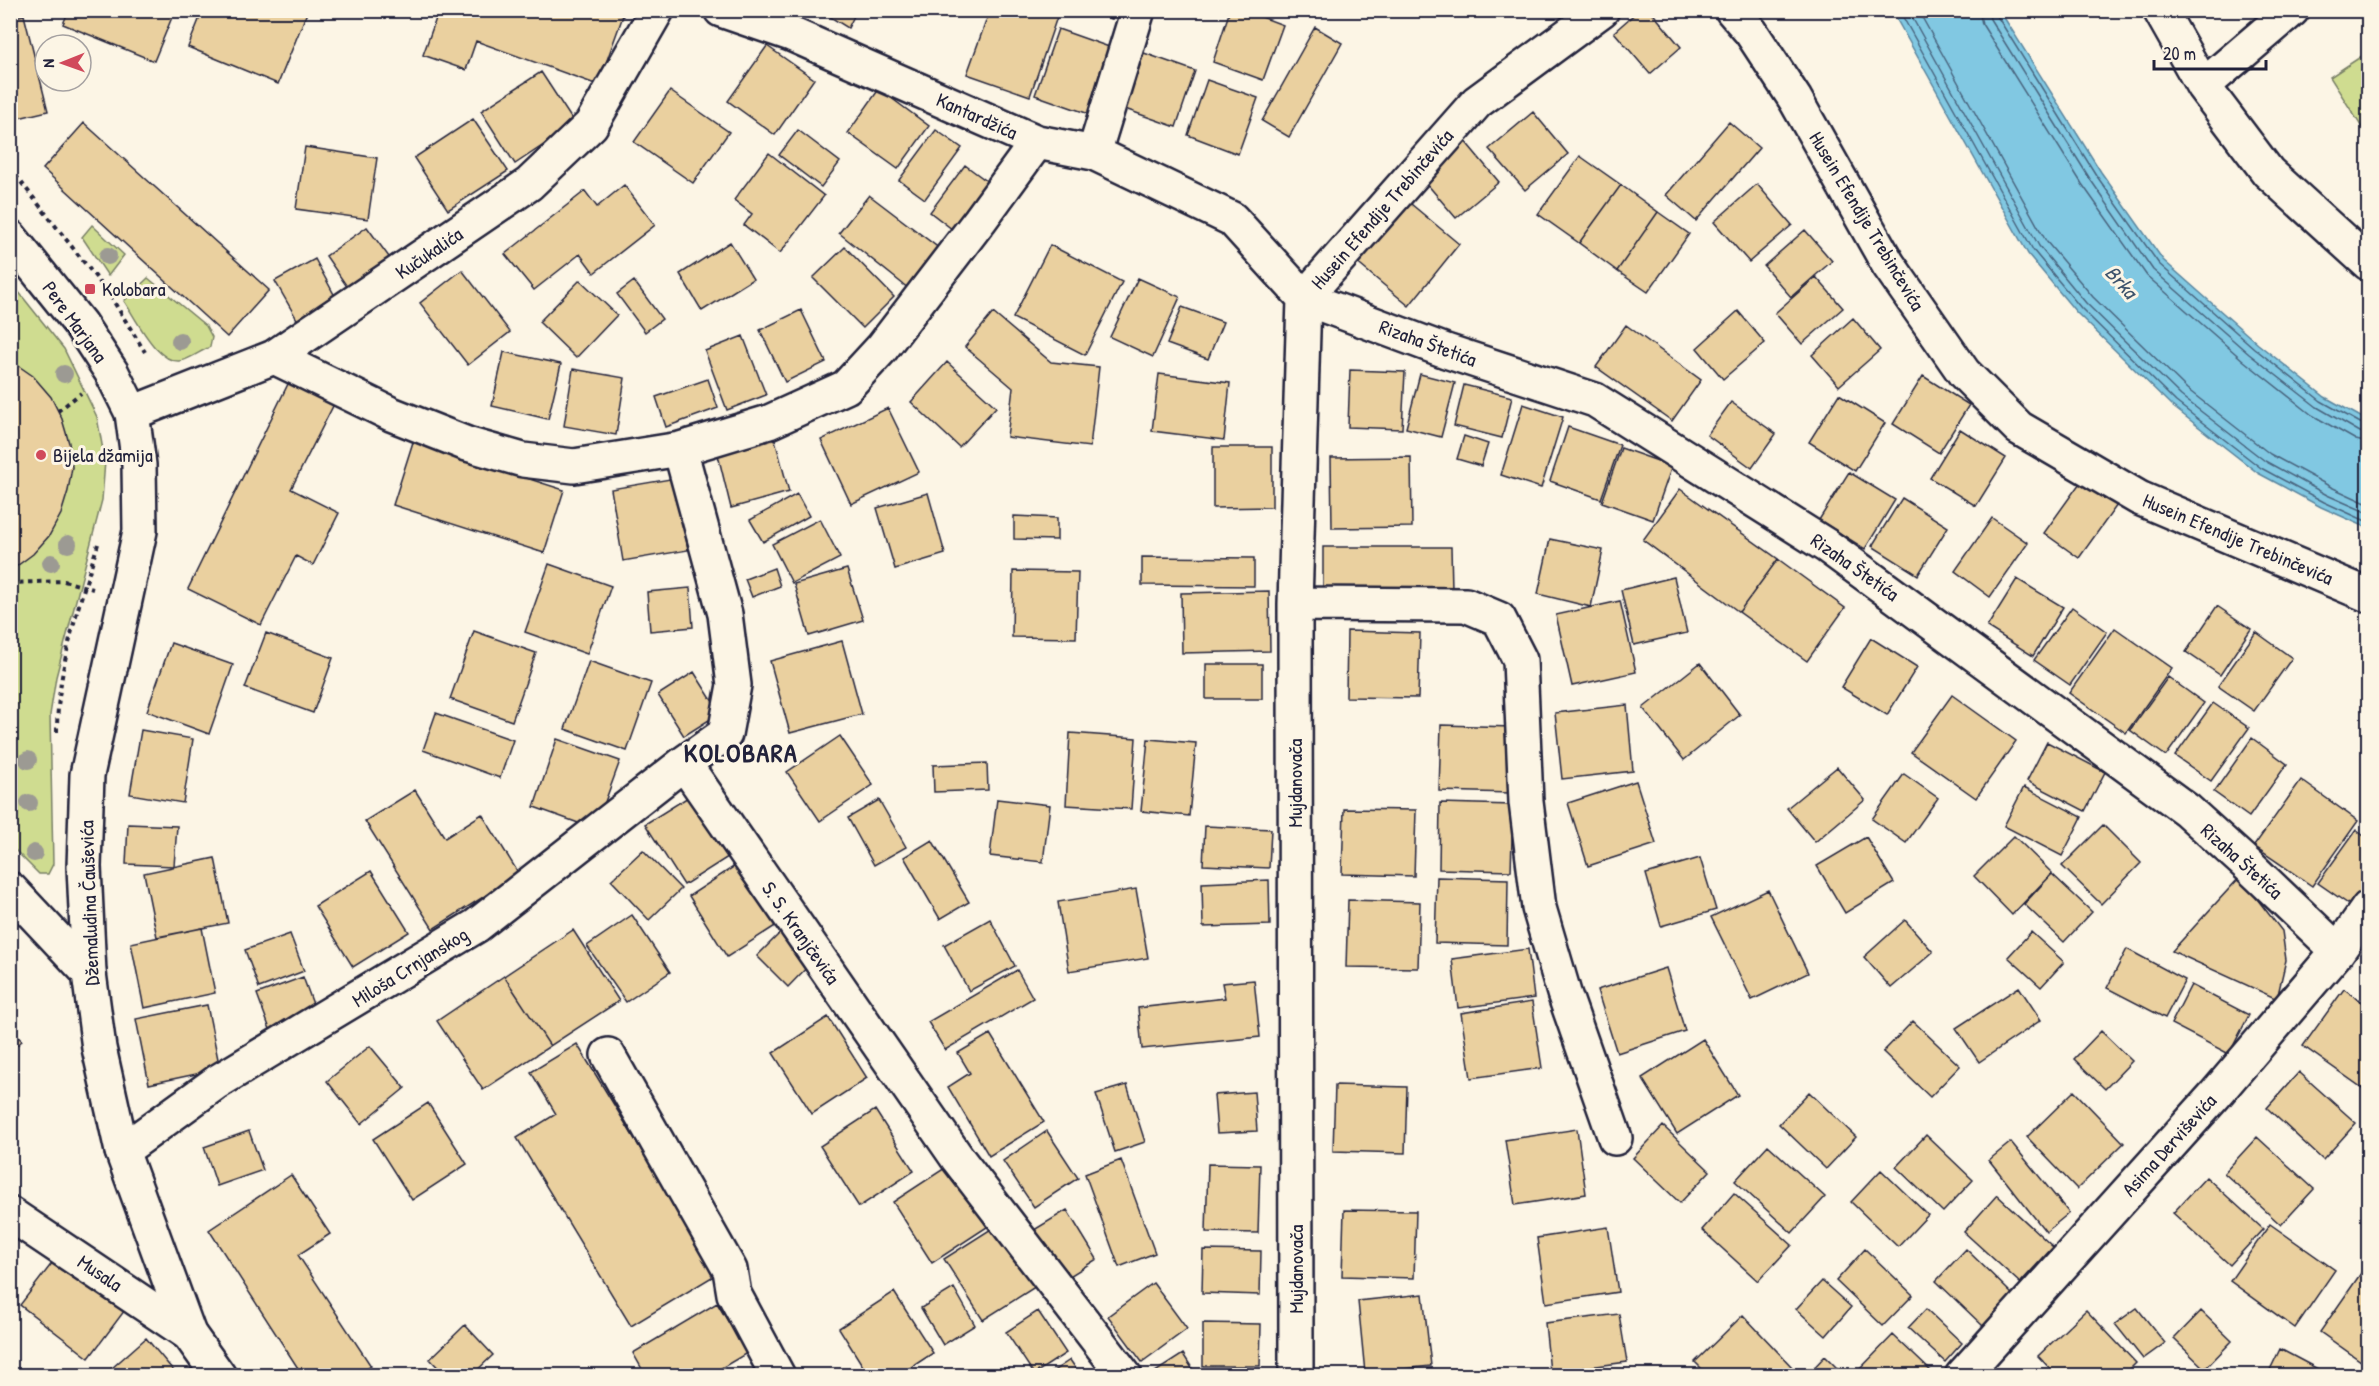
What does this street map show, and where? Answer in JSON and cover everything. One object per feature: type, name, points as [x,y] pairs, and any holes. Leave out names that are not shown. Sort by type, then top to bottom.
[{"type":"street","name":"Kučukalića","points":[[132,413],[274,357],[529,184],[591,125],[657,10]]},
{"type":"street","name":"Kantardžića","points":[[721,10],[790,34],[1036,142],[1094,153],[1232,219],[1304,298]]},
{"type":"street","points":[[1094,153],[1138,10]]},
{"type":"street","name":"Husein Efendije Trebinčevića","points":[[1304,298],[1477,102],[1602,10]]},
{"type":"street","name":"Husein Efendije Trebinčevića","points":[[1732,10],[1751,32],[1795,99],[1888,264],[1964,373],[2019,428],[2139,498],[2368,595]]},
{"type":"street","points":[[2160,10],[2204,86],[2268,172],[2368,263]]},
{"type":"street","points":[[2204,86],[2292,10]]},
{"type":"street","points":[[274,357],[391,414],[467,444],[522,460],[574,466],[680,448],[769,422],[846,387],[882,348],[981,220],[1036,142]]},
{"type":"street","name":"Pere Marjana","points":[[10,237],[80,324],[112,373],[132,413]]},
{"type":"street","name":"Mujdanovača","points":[[1296,1376],[1295,604],[1304,298]]},
{"type":"street","name":"Rizaha Štetića","points":[[1304,298],[1446,351],[1595,400],[1827,546],[2187,810],[2252,868],[2338,951]]},
{"type":"street","name":"Džemaludina Čauševića","points":[[132,413],[138,465],[140,531],[104,688],[87,775],[84,867],[89,973],[99,1048],[122,1150],[189,1334],[219,1376]]},
{"type":"street","points":[[680,448],[725,614],[734,685],[725,734],[684,763]]},
{"type":"street","points":[[1295,604],[1466,605],[1499,619],[1520,660],[1527,802],[1539,908],[1564,993],[1615,1138]]},
{"type":"street","name":"Miloša Crnjanskog","points":[[122,1150],[217,1082],[476,926],[539,879],[684,763]]},
{"type":"street","name":"S. S. Kranjčevića","points":[[684,763],[958,1160],[1125,1376]]},
{"type":"street","points":[[14,893],[89,973]]},
{"type":"street","name":"Asima Derviševića","points":[[1962,1376],[2215,1095],[2338,951],[2368,908]]},
{"type":"street","points":[[608,1055],[730,1270],[734,1294],[778,1376]]},
{"type":"street","name":"Musala","points":[[10,1214],[189,1334]]},
{"type":"path","points":[[10,168],[109,294],[147,355],[112,373]]},
{"type":"path","points":[[10,583],[64,581],[126,598]]},
{"type":"green space","points":[[2368,52],[2368,137],[2330,77]]},
{"type":"green space","points":[[92,225],[124,255],[108,276],[82,237]]},
{"type":"green space","points":[[148,278],[206,326],[212,337],[210,347],[187,359],[175,361],[157,350],[124,301]]},
{"type":"green space","points":[[10,281],[64,349],[97,417],[105,461],[102,500],[56,677],[50,715],[53,864],[48,874],[39,874],[11,846]]},
{"type":"water","name":"Brka","points":[[1892,11],[2000,11],[2101,172],[2163,260],[2258,344],[2325,397],[2368,421],[2368,528],[2321,507],[2258,473],[2172,406],[2076,312],[2028,254]]},
{"type":"building","points":[[69,10],[175,10],[154,61],[93,36],[93,33],[85,33],[63,24]]},
{"type":"building","points":[[203,10],[308,10],[278,84],[188,47]]},
{"type":"building","points":[[439,10],[610,10],[623,16],[598,85],[476,41],[466,70],[423,55]]},
{"type":"building","points":[[819,10],[857,10],[848,28]]},
{"type":"building","points":[[990,10],[1006,10],[1019,15],[1021,10],[1039,10],[1057,17],[1030,96],[967,74]]},
{"type":"building","points":[[1083,10],[1115,10],[1112,19]]},
{"type":"building","points":[[1230,10],[1243,10],[1283,25],[1263,80],[1213,62]]},
{"type":"building","points":[[1639,10],[1650,10],[1681,47],[1650,74],[1614,32]]},
{"type":"building","points":[[24,15],[33,51],[33,93],[44,93],[48,111],[10,120],[10,18]]},
{"type":"building","points":[[1315,27],[1342,43],[1289,137],[1262,121]]},
{"type":"building","points":[[1058,29],[1112,48],[1089,114],[1035,95]]},
{"type":"building","points":[[767,46],[814,79],[775,135],[728,101]]},
{"type":"building","points":[[1144,53],[1195,71],[1176,127],[1125,109]]},
{"type":"building","points":[[541,72],[575,124],[515,164],[481,111]]},
{"type":"building","points":[[1207,80],[1258,98],[1238,154],[1188,135]]},
{"type":"building","points":[[879,89],[929,126],[898,169],[848,133]]},
{"type":"building","points":[[670,91],[729,132],[693,183],[634,142]]},
{"type":"building","points":[[1533,112],[1568,154],[1525,190],[1489,149]]},
{"type":"building","points":[[473,119],[508,171],[448,210],[414,158]]},
{"type":"building","points":[[1729,122],[1759,148],[1696,221],[1666,195]]},
{"type":"building","points":[[84,123],[269,290],[227,337],[43,169]]},
{"type":"building","points":[[798,130],[840,162],[821,187],[779,155]]},
{"type":"building","points":[[936,130],[962,148],[925,199],[899,180]]},
{"type":"building","points":[[1464,140],[1499,182],[1456,218],[1421,177]]},
{"type":"building","points":[[305,147],[377,158],[368,219],[296,209]]},
{"type":"building","points":[[769,153],[824,196],[780,253],[744,225],[752,214],[734,200]]},
{"type":"building","points":[[1580,156],[1621,185],[1579,243],[1538,214]]},
{"type":"building","points":[[965,165],[992,185],[957,233],[930,212]]},
{"type":"building","points":[[1757,184],[1792,225],[1749,262],[1714,222]]},
{"type":"building","points":[[624,185],[655,225],[594,273],[580,254],[534,290],[505,254],[585,191],[597,207]]},
{"type":"building","points":[[1621,185],[1658,212],[1617,271],[1579,243]]},
{"type":"building","points":[[869,195],[940,249],[909,289],[839,233]]},
{"type":"building","points":[[1405,199],[1459,244],[1409,306],[1355,261]]},
{"type":"building","points":[[1658,212],[1689,234],[1648,292],[1617,271]]},
{"type":"building","points":[[367,227],[392,261],[350,291],[326,256]]},
{"type":"building","points":[[1805,230],[1832,261],[1791,297],[1764,266]]},
{"type":"building","points":[[730,242],[753,279],[702,311],[680,274]]},
{"type":"building","points":[[1050,245],[1122,282],[1085,355],[1013,318]]},
{"type":"building","points":[[845,247],[894,297],[863,328],[813,278]]},
{"type":"building","points":[[315,259],[337,300],[298,321],[275,281]]},
{"type":"building","points":[[462,270],[510,332],[468,365],[420,303]]},
{"type":"building","points":[[1816,277],[1843,308],[1802,344],[1775,313]]},
{"type":"building","points":[[1138,278],[1180,297],[1153,357],[1110,337]]},
{"type":"building","points":[[580,280],[617,315],[576,358],[539,322]]},
{"type":"building","points":[[634,281],[662,319],[645,332],[617,294]]},
{"type":"building","points":[[1182,307],[1223,322],[1208,359],[1167,344]]},
{"type":"building","points":[[801,310],[826,362],[785,382],[760,330]]},
{"type":"building","points":[[1738,311],[1765,343],[1723,379],[1697,348]]},
{"type":"building","points":[[993,313],[1051,362],[1099,367],[1090,447],[1007,437],[1013,388],[965,347]]},
{"type":"building","points":[[1853,318],[1880,350],[1839,386],[1812,355]]},
{"type":"building","points":[[1626,325],[1701,380],[1672,421],[1596,367]]},
{"type":"building","points":[[743,336],[766,395],[727,410],[705,351]]},
{"type":"building","points":[[504,352],[561,364],[548,419],[492,406]]},
{"type":"building","name":"Bijela džamija","points":[[10,360],[33,376],[51,397],[62,419],[69,443],[72,467],[61,514],[49,536],[33,554],[10,571]]},
{"type":"building","points":[[947,362],[996,407],[959,447],[911,402]]},
{"type":"building","points":[[573,369],[625,378],[616,435],[564,426]]},
{"type":"building","points":[[1350,370],[1405,372],[1402,429],[1348,427]]},
{"type":"building","points":[[1159,374],[1230,383],[1224,440],[1152,431]]},
{"type":"building","points":[[1420,374],[1455,383],[1441,437],[1406,428]]},
{"type":"building","points":[[1923,376],[1969,405],[1939,453],[1893,424]]},
{"type":"building","points":[[708,379],[718,408],[666,427],[656,397]]},
{"type":"building","points":[[289,382],[334,404],[291,489],[339,513],[313,565],[296,556],[261,625],[188,589]]},
{"type":"building","points":[[1464,385],[1512,397],[1502,438],[1454,426]]},
{"type":"building","points":[[1839,394],[1885,423],[1855,471],[1809,442]]},
{"type":"building","points":[[1731,402],[1776,434],[1752,468],[1707,435]]},
{"type":"building","points":[[1523,404],[1563,417],[1541,488],[1501,475]]},
{"type":"building","points":[[888,408],[919,472],[851,504],[821,440]]},
{"type":"building","points":[[1568,427],[1620,445],[1601,499],[1550,481]]},
{"type":"building","points":[[1960,429],[2006,458],[1976,506],[1930,478]]},
{"type":"building","points":[[774,436],[789,492],[731,508],[717,451]]},
{"type":"building","points":[[1464,436],[1488,444],[1481,466],[1457,459]]},
{"type":"building","points":[[413,442],[564,490],[544,553],[393,505]]},
{"type":"building","points":[[1213,447],[1272,447],[1272,507],[1213,508]]},
{"type":"building","points":[[1621,448],[1672,466],[1653,520],[1602,502]]},
{"type":"building","points":[[1411,457],[1412,527],[1332,528],[1331,458]]},
{"type":"building","points":[[1849,472],[1895,500],[1865,549],[1819,520]]},
{"type":"building","points":[[676,478],[688,550],[623,561],[611,489]]},
{"type":"building","points":[[2082,480],[2117,505],[2079,558],[2044,533]]},
{"type":"building","points":[[1680,489],[1778,559],[1739,612],[1643,540]]},
{"type":"building","points":[[928,493],[945,554],[895,569],[877,508]]},
{"type":"building","points":[[797,494],[809,516],[763,542],[750,520]]},
{"type":"building","points":[[1902,498],[1948,527],[1918,575],[1872,546]]},
{"type":"building","points":[[1014,516],[1057,518],[1057,540],[1014,539]]},
{"type":"building","points":[[1992,518],[2028,543],[1990,597],[1955,571]]},
{"type":"building","points":[[820,519],[840,558],[792,583],[772,544]]},
{"type":"building","points":[[1550,539],[1603,550],[1591,607],[1538,594]]},
{"type":"building","points":[[1323,547],[1451,547],[1452,590],[1323,590]]},
{"type":"building","points":[[1142,557],[1254,558],[1254,586],[1142,585]]},
{"type":"building","points":[[1778,559],[1845,608],[1807,661],[1739,612]]},
{"type":"building","points":[[549,564],[611,586],[587,654],[525,632]]},
{"type":"building","points":[[774,568],[780,586],[752,597],[745,579]]},
{"type":"building","points":[[847,569],[863,620],[809,636],[794,584]]},
{"type":"building","points":[[1013,571],[1078,572],[1076,638],[1012,637]]},
{"type":"building","points":[[1674,577],[1687,633],[1634,645],[1621,590]]},
{"type":"building","points":[[2017,579],[2063,607],[2033,656],[1987,627]]},
{"type":"building","points":[[690,588],[693,627],[650,631],[647,592]]},
{"type":"building","points":[[1269,591],[1270,651],[1182,653],[1181,593]]},
{"type":"building","points":[[1620,601],[1636,672],[1572,686],[1556,615]]},
{"type":"building","points":[[2217,606],[2251,629],[2220,675],[2186,652]]},
{"type":"building","points":[[2072,607],[2107,632],[2070,685],[2034,660]]},
{"type":"building","points":[[2115,628],[2172,668],[2126,733],[2069,693]]},
{"type":"building","points":[[474,631],[536,653],[512,721],[450,699]]},
{"type":"building","points":[[1347,631],[1420,633],[1418,698],[1346,697]]},
{"type":"building","points":[[2256,632],[2292,658],[2254,711],[2218,686]]},
{"type":"building","points":[[266,633],[333,658],[313,713],[245,688]]},
{"type":"building","points":[[1871,638],[1917,667],[1887,715],[1841,687]]},
{"type":"building","points":[[842,641],[862,714],[790,733],[770,661]]},
{"type":"building","points":[[171,643],[233,665],[209,734],[147,711]]},
{"type":"building","points":[[589,661],[651,683],[627,751],[565,729]]},
{"type":"building","points":[[1700,663],[1740,715],[1684,760],[1643,708]]},
{"type":"building","points":[[1206,664],[1262,664],[1262,699],[1206,699]]},
{"type":"building","points":[[694,672],[720,713],[684,736],[658,695]]},
{"type":"building","points":[[2168,677],[2204,703],[2166,756],[2130,730]]},
{"type":"building","points":[[1952,695],[2016,741],[1976,798],[1911,752]]},
{"type":"building","points":[[2213,703],[2249,728],[2211,781],[2175,756]]},
{"type":"building","points":[[1627,705],[1633,771],[1562,779],[1555,713]]},
{"type":"building","points":[[436,713],[513,740],[500,778],[423,750]]},
{"type":"building","points":[[1441,725],[1513,727],[1511,793],[1439,791]]},
{"type":"building","points":[[141,730],[193,739],[183,803],[130,794]]},
{"type":"building","points":[[1070,733],[1136,738],[1131,809],[1066,805]]},
{"type":"building","points":[[840,736],[873,785],[820,821],[787,772]]},
{"type":"building","points":[[2252,738],[2287,764],[2249,817],[2214,792]]},
{"type":"building","points":[[557,739],[620,761],[595,829],[534,807]]},
{"type":"building","points":[[1148,739],[1196,743],[1189,816],[1141,811]]},
{"type":"building","points":[[2047,742],[2105,772],[2085,811],[2027,781]]},
{"type":"building","points":[[987,763],[988,790],[934,792],[933,765]]},
{"type":"building","points":[[1837,767],[1865,800],[1815,842],[1787,808]]},
{"type":"building","points":[[1904,774],[1938,798],[1906,843],[1872,819]]},
{"type":"building","points":[[2301,780],[2358,821],[2312,886],[2254,846]]},
{"type":"building","points":[[1636,781],[1656,844],[1588,866],[1568,803]]},
{"type":"building","points":[[2024,787],[2082,817],[2062,856],[2004,826]]},
{"type":"building","points":[[701,789],[739,850],[684,885],[645,824]]},
{"type":"building","points":[[415,790],[445,838],[482,814],[519,874],[433,929],[365,821]]},
{"type":"building","points":[[997,799],[1050,805],[1043,862],[990,856]]},
{"type":"building","points":[[879,800],[906,847],[874,865],[848,818]]},
{"type":"building","points":[[1440,803],[1513,805],[1511,871],[1439,869]]},
{"type":"building","points":[[1344,809],[1416,810],[1414,876],[1342,874]]},
{"type":"building","points":[[128,824],[177,826],[174,866],[126,864]]},
{"type":"building","points":[[2103,825],[2141,863],[2101,904],[2062,866]]},
{"type":"building","points":[[1205,826],[1271,829],[1269,868],[1203,865]]},
{"type":"building","points":[[2356,830],[2368,839],[2368,887],[2354,908],[2318,883]]},
{"type":"building","points":[[2014,836],[2052,873],[2012,915],[1974,876]]},
{"type":"building","points":[[1866,837],[1894,883],[1845,913],[1817,866]]},
{"type":"building","points":[[932,840],[969,902],[940,919],[904,857]]},
{"type":"building","points":[[643,850],[681,889],[649,920],[611,880]]},
{"type":"building","points":[[215,858],[228,923],[157,937],[144,873]]},
{"type":"building","points":[[1700,858],[1716,910],[1661,926],[1646,874]]},
{"type":"building","points":[[744,860],[783,921],[727,957],[689,896]]},
{"type":"building","points":[[371,871],[409,932],[353,967],[315,906]]},
{"type":"building","points":[[2052,874],[2092,912],[2064,942],[2024,904]]},
{"type":"building","points":[[1437,877],[1508,879],[1507,945],[1435,943]]},
{"type":"building","points":[[2240,877],[2282,931],[2286,960],[2277,999],[2172,951]]},
{"type":"building","points":[[1269,880],[1270,925],[1203,927],[1202,883]]},
{"type":"building","points":[[1136,889],[1148,958],[1069,971],[1058,902]]},
{"type":"building","points":[[1768,890],[1808,973],[1752,1000],[1711,917]]},
{"type":"building","points":[[1348,900],[1420,902],[1418,968],[1346,967]]},
{"type":"building","points":[[632,915],[670,972],[626,1002],[587,946]]},
{"type":"building","points":[[990,919],[1015,966],[969,991],[944,945]]},
{"type":"building","points":[[1905,920],[1933,952],[1891,988],[1864,957]]},
{"type":"building","points":[[202,928],[215,993],[144,1008],[131,943]]},
{"type":"building","points":[[784,929],[815,959],[788,987],[757,956]]},
{"type":"building","points":[[573,930],[619,1001],[550,1046],[504,976]]},
{"type":"building","points":[[2031,932],[2064,962],[2041,987],[2008,957]]},
{"type":"building","points":[[290,934],[304,971],[259,988],[245,950]]},
{"type":"building","points":[[1528,949],[1534,998],[1458,1008],[1452,959]]},
{"type":"building","points":[[2127,949],[2185,980],[2165,1018],[2107,988]]},
{"type":"building","points":[[1666,968],[1685,1031],[1617,1053],[1597,990]]},
{"type":"building","points":[[1017,970],[1033,998],[945,1050],[928,1022]]},
{"type":"building","points":[[504,976],[550,1046],[483,1090],[437,1021]]},
{"type":"building","points":[[303,977],[317,1015],[271,1032],[257,994]]},
{"type":"building","points":[[1254,980],[1260,1037],[1142,1049],[1138,1008],[1225,998],[1222,983]]},
{"type":"building","points":[[2191,985],[2249,1015],[2229,1054],[2171,1024]]},
{"type":"building","points":[[2019,987],[2041,1020],[1979,1062],[1956,1028]]},
{"type":"building","points":[[2344,989],[2368,1006],[2368,1092],[2303,1046]]},
{"type":"building","points":[[1532,1002],[1542,1068],[1471,1078],[1461,1013]]},
{"type":"building","points":[[207,1005],[220,1069],[149,1084],[136,1019]]},
{"type":"building","points":[[828,1017],[867,1078],[812,1114],[773,1053]]},
{"type":"building","points":[[1913,1021],[1960,1066],[1930,1097],[1883,1052]]},
{"type":"building","points":[[10,1028],[22,1041],[10,1051]]},
{"type":"building","points":[[2101,1031],[2132,1061],[2105,1089],[2074,1059]]},
{"type":"building","points":[[990,1034],[1044,1122],[989,1156],[948,1087],[970,1073],[958,1053]]},
{"type":"building","points":[[1703,1039],[1738,1095],[1677,1134],[1642,1078]]},
{"type":"building","points":[[577,1044],[717,1274],[631,1326],[517,1138],[556,1114],[531,1072]]},
{"type":"building","points":[[370,1046],[405,1088],[361,1124],[327,1081]]},
{"type":"building","points":[[2299,1072],[2356,1123],[2323,1160],[2267,1108]]},
{"type":"building","points":[[1127,1085],[1145,1142],[1115,1152],[1096,1094]]},
{"type":"building","points":[[1335,1085],[1407,1087],[1405,1153],[1333,1151]]},
{"type":"building","points":[[2074,1091],[2124,1143],[2077,1189],[2027,1137]]},
{"type":"building","points":[[1254,1092],[1257,1131],[1217,1133],[1214,1095]]},
{"type":"building","points":[[1809,1092],[1856,1137],[1826,1169],[1779,1124]]},
{"type":"building","points":[[428,1103],[467,1164],[412,1200],[373,1139]]},
{"type":"building","points":[[875,1110],[914,1171],[859,1207],[820,1146]]},
{"type":"building","points":[[1663,1126],[1710,1171],[1680,1203],[1633,1158]]},
{"type":"building","points":[[1577,1129],[1586,1194],[1515,1205],[1505,1140]]},
{"type":"building","points":[[249,1131],[263,1170],[217,1186],[204,1147]]},
{"type":"building","points":[[1047,1131],[1078,1178],[1034,1207],[1003,1161]]},
{"type":"building","points":[[1926,1135],[1973,1180],[1943,1212],[1896,1167]]},
{"type":"building","points":[[2257,1137],[2314,1189],[2281,1225],[2224,1173]]},
{"type":"building","points":[[2011,1142],[2069,1213],[2046,1232],[1989,1160]]},
{"type":"building","points":[[1768,1145],[1825,1197],[1792,1233],[1735,1181]]},
{"type":"building","points":[[1121,1160],[1155,1253],[1119,1267],[1085,1174]]},
{"type":"building","points":[[1208,1164],[1260,1165],[1258,1233],[1206,1232]]},
{"type":"building","points":[[948,1166],[987,1227],[932,1263],[893,1202]]},
{"type":"building","points":[[1881,1170],[1928,1215],[1898,1247],[1851,1202]]},
{"type":"building","points":[[291,1175],[330,1234],[298,1255],[371,1366],[356,1376],[303,1376],[209,1230]]},
{"type":"building","points":[[2206,1177],[2263,1229],[2230,1265],[2173,1213]]},
{"type":"building","points":[[1734,1193],[1792,1245],[1758,1281],[1702,1230]]},
{"type":"building","points":[[1997,1195],[2053,1247],[2020,1283],[1964,1232]]},
{"type":"building","points":[[1067,1210],[1097,1259],[1065,1279],[1034,1230]]},
{"type":"building","points":[[1344,1210],[1416,1211],[1414,1278],[1342,1276]]},
{"type":"building","points":[[999,1224],[1038,1285],[983,1320],[944,1259]]},
{"type":"building","points":[[2270,1224],[2335,1270],[2295,1328],[2230,1281]]},
{"type":"building","points":[[1608,1227],[1618,1292],[1546,1303],[1537,1238]]},
{"type":"building","points":[[1865,1249],[1913,1295],[1883,1326],[1836,1281]]},
{"type":"building","points":[[1966,1249],[2013,1295],[1983,1326],[1936,1281]]},
{"type":"building","points":[[1203,1250],[1261,1251],[1260,1295],[1202,1293]]},
{"type":"building","points":[[56,1258],[125,1310],[89,1358],[20,1305]]},
{"type":"building","points":[[2366,1266],[2368,1268],[2368,1366],[2320,1332]]},
{"type":"building","points":[[1822,1281],[1851,1307],[1826,1336],[1796,1309]]},
{"type":"building","points":[[1153,1283],[1187,1329],[1142,1362],[1108,1316]]},
{"type":"building","points":[[954,1288],[975,1325],[943,1345],[921,1308]]},
{"type":"building","points":[[894,1292],[933,1353],[898,1376],[869,1376],[839,1328]]},
{"type":"building","points":[[1423,1294],[1431,1366],[1365,1373],[1358,1301]]},
{"type":"building","points":[[717,1303],[747,1353],[708,1376],[646,1376],[633,1353]]},
{"type":"building","points":[[2137,1308],[2165,1343],[2143,1359],[2115,1324]]},
{"type":"building","points":[[1926,1309],[1962,1343],[1945,1362],[1908,1328]]},
{"type":"building","points":[[2086,1310],[2136,1363],[2123,1376],[2057,1376],[2038,1356]]},
{"type":"building","points":[[1038,1311],[1066,1353],[1034,1374],[1006,1332]]},
{"type":"building","points":[[2201,1311],[2232,1341],[2205,1369],[2174,1339]]},
{"type":"building","points":[[1619,1314],[1627,1362],[1550,1372],[1545,1323]]},
{"type":"building","points":[[1743,1315],[1792,1367],[1784,1376],[1709,1376],[1695,1362]]},
{"type":"building","points":[[1203,1323],[1261,1324],[1260,1366],[1203,1366]]},
{"type":"building","points":[[465,1325],[493,1355],[471,1376],[446,1376],[430,1359]]},
{"type":"building","points":[[1893,1335],[1934,1374],[1932,1376],[1863,1376],[1858,1371]]},
{"type":"building","points":[[146,1338],[178,1376],[103,1376]]},
{"type":"building","points":[[2280,1349],[2331,1376],[2267,1376]]},
{"type":"building","points":[[1183,1354],[1197,1376],[1149,1376]]},
{"type":"building","points":[[1825,1356],[1845,1376],[1806,1376]]},
{"type":"building","points":[[1070,1360],[1081,1376],[1046,1376]]},
{"type":"place","name":"Kolobara","points":[[90,289]]},
{"type":"place","name":"Bijela džamija","points":[[41,455]]},
{"type":"district","name":"KOLOBARA","points":[[741,753]]}]
